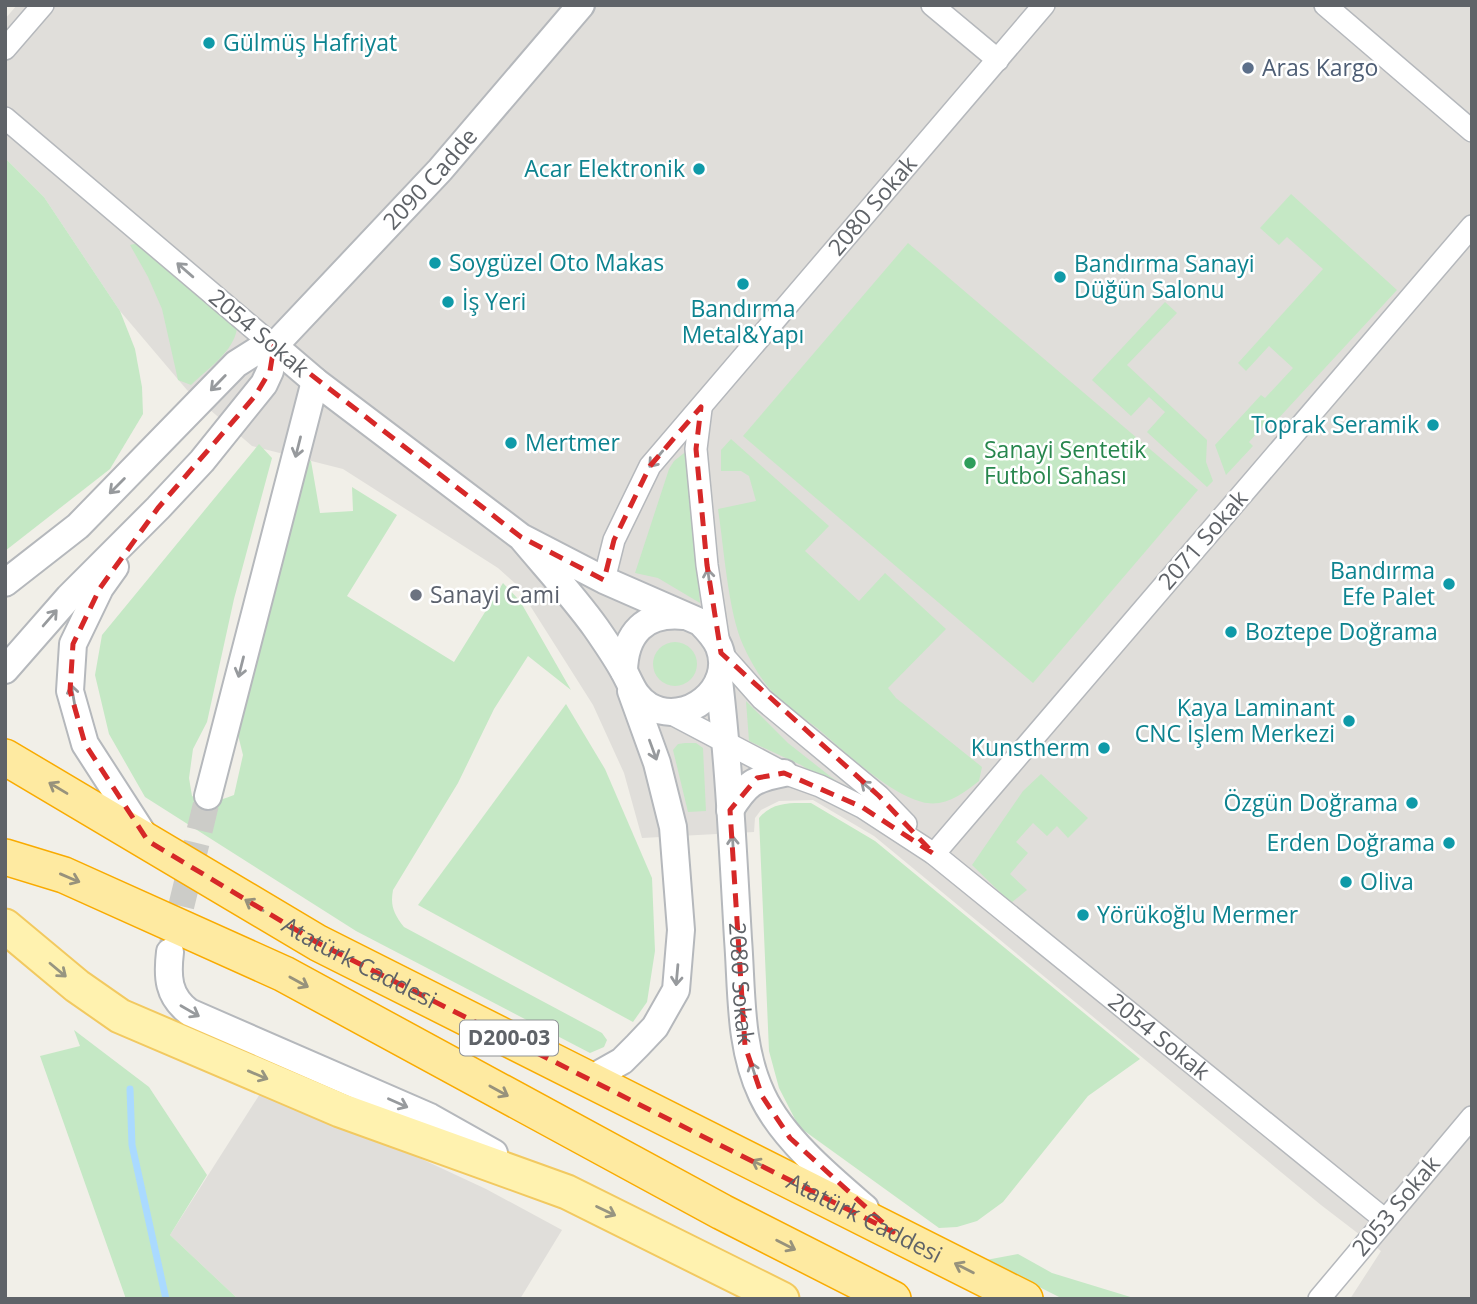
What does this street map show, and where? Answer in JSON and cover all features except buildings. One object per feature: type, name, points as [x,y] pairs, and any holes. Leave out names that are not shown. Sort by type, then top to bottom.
[{"type":"highway","name":"Atatürk Caddesi","points":[[5,757],[318,943],[1025,1299]]},
{"type":"highway","name":"Atatürk Caddesi","points":[[5,857],[64,876],[284,974],[722,1212],[893,1299]]},
{"type":"main road","points":[[5,926],[77,986],[120,1016],[340,1110],[568,1192],[782,1299]]},
{"type":"street","points":[[5,48],[43,5]]},
{"type":"street","name":"2090 Cadde","points":[[5,583],[78,526],[236,364],[255,352],[274,346],[440,170],[581,5]]},
{"type":"street","points":[[932,5],[998,60]]},
{"type":"street","name":"2080 Sokak","points":[[604,580],[614,540],[650,466],[1044,5]]},
{"type":"street","points":[[1325,5],[1472,131]]},
{"type":"street","name":"2054 Sokak","points":[[5,118],[315,381],[521,537],[604,580],[700,622],[762,699],[879,796],[934,854]]},
{"type":"street","name":"2071 Sokak","points":[[934,854],[1472,226]]},
{"type":"street","name":"2090 Cadde","points":[[158,508],[202,461],[264,384],[270,371],[274,346]]},
{"type":"street","points":[[208,796],[315,381]]},
{"type":"street","points":[[668,712],[684,711],[699,705],[711,694],[719,680],[722,667],[707,565],[696,449],[701,407]]},
{"type":"street","points":[[166,438],[179,458],[202,461]]},
{"type":"street","points":[[5,670],[69,597],[158,508]]},
{"type":"street","points":[[148,841],[85,744],[70,691],[73,644],[78,633],[100,588],[158,508]]},
{"type":"street","name":"2054 Sokak","points":[[521,537],[596,627],[639,699],[652,708],[668,712],[784,773],[820,786],[862,807],[934,854],[1384,1219]]},
{"type":"street","points":[[596,627],[604,580]]},
{"type":"street","points":[[590,1079],[622,1061],[637,1046],[655,1027],[676,990],[681,930],[673,827],[657,763],[627,679],[627,647],[640,627],[669,614],[686,616]]},
{"type":"street","name":"2080 Sokak","points":[[719,680],[726,742],[745,1046],[762,1096],[790,1138],[833,1181],[893,1232]]},
{"type":"street","points":[[730,810],[741,793],[757,778],[784,773]]},
{"type":"street","points":[[170,952],[168,969],[176,1002],[189,1012],[430,1116],[568,1192]]},
{"type":"street","name":"2053 Sokak","points":[[1320,1298],[1472,1117]]},
{"type":"highlighted area","points":[[274,346],[521,537],[604,580],[614,540],[650,466],[701,407],[696,449],[707,565],[721,653],[879,796],[934,854],[862,807],[784,773],[757,778],[730,810],[745,1046],[762,1096],[790,1138],[893,1232],[318,943],[148,841],[85,744],[70,691],[73,644],[100,588],[158,508],[255,396],[270,371]]},
{"type":"shaded area","points":[[17,5],[1472,5],[1472,1299],[1350,1299],[1381,1251],[1321,1205],[874,836],[813,800],[779,801],[761,810],[755,818],[754,832],[642,838],[624,773],[593,705],[517,585],[498,568],[343,469],[252,446],[187,390],[120,311],[44,197],[5,158],[5,19]]},
{"type":"shaded area","points":[[265,1086],[486,1189],[562,1230],[520,1299],[238,1299],[170,1235]]},
{"type":"green space","points":[[5,158],[44,197],[120,311],[135,349],[142,387],[143,414],[110,469],[5,551]]},
{"type":"green space","points":[[1291,194],[1397,290],[1276,421],[1271,417],[1249,442],[1253,446],[1226,475],[1215,445],[1261,395],[1265,398],[1293,368],[1269,346],[1246,371],[1238,363],[1323,269],[1287,237],[1279,245],[1260,228]]},
{"type":"green space","points":[[138,243],[237,328],[231,345],[191,385],[178,380],[162,309],[130,245]]},
{"type":"green space","name":"Sanayi Sentetik Futbol Sahası","points":[[908,243],[1198,490],[1033,683],[743,436]]},
{"type":"green space","points":[[1165,302],[1177,313],[1127,365],[1207,440],[1206,462],[1213,481],[1207,487],[1147,432],[1165,412],[1149,397],[1131,416],[1092,380]]},
{"type":"green space","points":[[731,439],[829,526],[805,551],[859,601],[885,573],[946,629],[888,688],[896,698],[982,767],[979,781],[966,791],[953,799],[930,803],[895,790],[785,704],[761,678],[738,631],[727,579],[718,509],[756,501],[749,476],[741,471],[721,471],[721,450]]},
{"type":"green space","points":[[259,444],[272,458],[234,599],[207,722],[193,749],[189,778],[192,796],[213,801],[234,795],[243,755],[237,731],[306,458],[311,461],[320,513],[353,511],[352,487],[397,515],[347,596],[454,662],[503,583],[520,601],[571,690],[528,656],[494,709],[458,783],[393,890],[392,901],[395,914],[404,927],[602,1033],[607,1040],[604,1047],[590,1053],[356,931],[145,797],[109,734],[95,675],[102,635]]},
{"type":"green space","points":[[688,450],[700,603],[658,578],[635,573],[669,469],[674,461]]},
{"type":"green space","points":[[675,642],[691,648],[697,664],[691,680],[675,686],[659,680],[653,664],[659,648]]},
{"type":"green space","points":[[746,701],[788,743],[859,799],[858,802],[801,765],[749,741]]},
{"type":"green space","points":[[566,704],[605,769],[652,878],[655,951],[647,1002],[633,1022],[418,905]]},
{"type":"green space","points":[[696,743],[703,748],[706,811],[688,812],[673,750],[678,744]]},
{"type":"green space","points":[[1041,774],[1088,818],[1068,838],[1057,826],[1047,836],[1033,823],[1016,842],[1028,853],[1010,874],[1027,890],[1011,903],[972,865],[1023,791]]},
{"type":"green space","points":[[790,803],[811,803],[875,841],[1140,1059],[1088,1096],[1003,1202],[977,1221],[957,1227],[939,1228],[799,1127],[779,1088],[769,1051],[759,818],[770,808]]},
{"type":"green space","points":[[74,1030],[149,1087],[207,1175],[170,1235],[238,1299],[126,1299],[40,1056],[80,1046]]},
{"type":"green space","points":[[1018,1254],[1052,1273],[1137,1299],[1063,1299],[986,1260]]},
{"type":"waterway","points":[[130,1089],[132,1145],[166,1299]]},
{"type":"tunnel","points":[[172,944],[208,796]]},
{"type":"place","name":"Gülmüş Hafriyat","points":[[209,43]]},
{"type":"place","name":"Aras Kargo","points":[[1248,68]]},
{"type":"place","name":"Acar Elektronik","points":[[699,169]]},
{"type":"place","name":"Soygüzel Oto Makas","points":[[435,263]]},
{"type":"place","name":"Bandırma Sanayi Düğün Salonu","points":[[1060,277]]},
{"type":"place","name":"Bandırma Metal&Yapı","points":[[743,284]]},
{"type":"place","name":"İş Yeri","points":[[448,302]]},
{"type":"place","name":"Toprak Seramik","points":[[1433,425]]},
{"type":"place","name":"Mertmer","points":[[511,443]]},
{"type":"place","name":"Sanayi Sentetik Futbol Sahası","points":[[970,463]]},
{"type":"place","name":"Bandırma Efe Palet","points":[[1449,584]]},
{"type":"place","name":"Sanayi Cami","points":[[416,595]]},
{"type":"place","name":"Boztepe Doğrama","points":[[1231,632]]},
{"type":"place","name":"Kaya Laminant CNC İşlem Merkezi","points":[[1349,721]]},
{"type":"place","name":"Kunstherm","points":[[1104,748]]},
{"type":"place","name":"Özgün Doğrama","points":[[1412,803]]},
{"type":"place","name":"Erden Doğrama","points":[[1449,843]]},
{"type":"place","name":"Oliva","points":[[1346,882]]},
{"type":"place","name":"Yörükoğlu Mermer","points":[[1083,915]]}]
